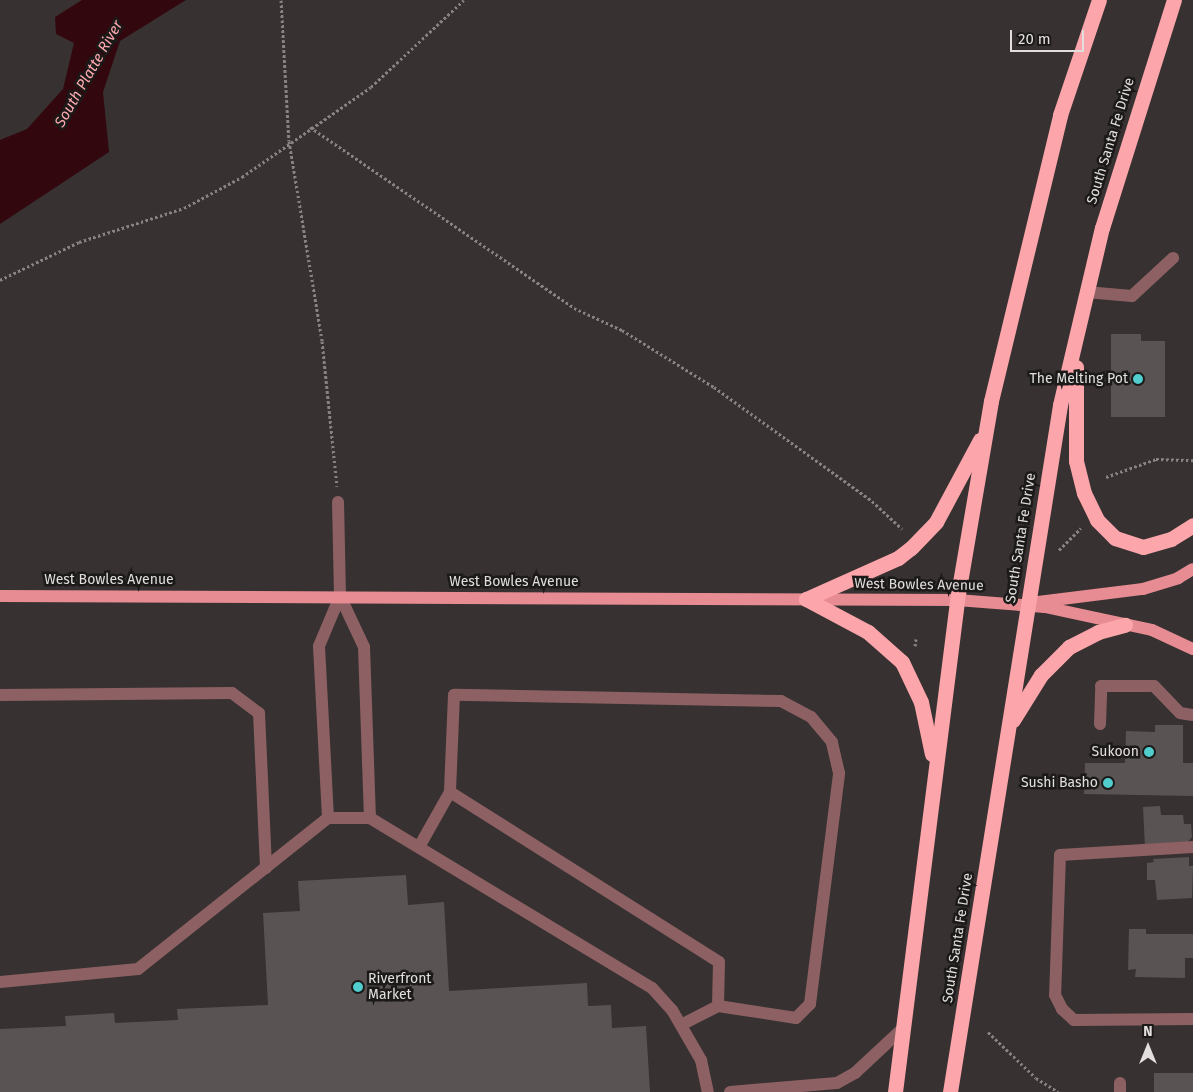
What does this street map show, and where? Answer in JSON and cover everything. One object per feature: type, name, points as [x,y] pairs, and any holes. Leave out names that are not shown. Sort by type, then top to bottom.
[{"type":"highway","points":[[895,1092],[957,600],[987,425],[1012,308],[1058,124],[1098,0]]},
{"type":"highway","name":"South Santa Fe Drive","points":[[950,1092],[1027,603],[1077,330],[1117,174],[1174,0]]},
{"type":"highway","points":[[1077,330],[1076,460],[1084,493],[1096,520],[1115,538],[1143,547],[1171,539],[1193,525]]},
{"type":"highway","points":[[806,599],[898,558],[911,548],[939,516],[987,425]]},
{"type":"highway","points":[[806,599],[868,632],[902,662],[921,702],[934,773]]},
{"type":"highway","points":[[1009,725],[1041,675],[1069,647],[1098,632],[1125,625]]},
{"type":"main road","name":"West Bowles Avenue","points":[[0,596],[957,600],[1027,603],[1143,589],[1178,578],[1193,569]]},
{"type":"main road","name":"West Bowles Avenue","points":[[1027,603],[1152,630],[1193,649]]},
{"type":"lane","points":[[1086,292],[1132,296],[1174,258]]},
{"type":"lane","points":[[338,502],[340,596],[364,647],[370,818]]},
{"type":"lane","points":[[328,818],[319,646],[340,596]]},
{"type":"lane","points":[[1100,724],[1101,686],[1154,686],[1180,713],[1193,715]]},
{"type":"lane","points":[[0,695],[232,693],[259,713],[266,868]]},
{"type":"lane","points":[[419,847],[450,792],[454,695],[781,701],[811,717],[832,742],[839,773],[810,1004],[796,1018],[718,1006],[681,1025]]},
{"type":"lane","points":[[450,792],[719,962],[718,1006]]},
{"type":"lane","points":[[0,982],[138,969],[328,818],[370,818],[652,988],[681,1025],[701,1060],[708,1092],[719,1092]]},
{"type":"lane","points":[[1193,847],[1060,855],[1055,994],[1062,1009],[1074,1020],[1193,1019]]},
{"type":"lane","points":[[730,1092],[837,1083],[855,1073],[902,1029]]},
{"type":"path","points":[[281,0],[290,141],[322,342],[338,502]]},
{"type":"path","points":[[0,280],[79,242],[184,208],[242,177],[290,141],[371,86],[464,0]]},
{"type":"path","points":[[310,127],[574,308],[622,330],[714,387],[872,502],[903,530]]},
{"type":"path","points":[[1106,477],[1156,459],[1193,460]]},
{"type":"path","points":[[1057,557],[1059,548],[1083,526]]},
{"type":"path","points":[[988,1032],[1036,1078],[1058,1092]]},
{"type":"water","name":"South Platte River","points":[[82,0],[186,0],[120,41],[103,92],[109,152],[0,224],[0,140],[27,129],[63,89],[74,43],[56,34],[55,17]]},
{"type":"building","name":"The Melting Pot","points":[[1111,334],[1141,334],[1141,341],[1165,341],[1165,417],[1111,417]]},
{"type":"building","points":[[1155,725],[1183,725],[1183,763],[1193,763],[1193,796],[1084,794],[1085,763],[1125,763],[1126,731],[1155,732]]},
{"type":"building","points":[[1160,806],[1161,815],[1183,815],[1184,824],[1191,824],[1192,837],[1186,844],[1145,848],[1143,807]]},
{"type":"building","points":[[1189,857],[1189,866],[1193,866],[1192,898],[1157,900],[1155,880],[1147,880],[1147,863],[1154,862],[1153,859]]},
{"type":"building","name":"Riverfront Market","points":[[406,875],[408,905],[444,902],[449,991],[587,983],[588,1006],[611,1005],[612,1028],[646,1026],[650,1092],[0,1092],[0,1029],[66,1026],[65,1016],[114,1013],[115,1023],[178,1020],[177,1009],[268,1005],[263,913],[300,911],[298,881]]},
{"type":"building","points":[[1129,929],[1146,929],[1146,934],[1193,934],[1193,958],[1185,958],[1185,978],[1135,977],[1136,969],[1128,970]]},
{"type":"building","points":[[1154,1073],[1193,1073],[1193,1092],[1154,1092]]},
{"type":"place","name":"The Melting Pot","points":[[1138,379]]},
{"type":"place","name":"Sukoon","points":[[1149,752]]},
{"type":"place","name":"Sushi Basho","points":[[1108,783]]},
{"type":"place","name":"Riverfront Market","points":[[358,987]]}]
